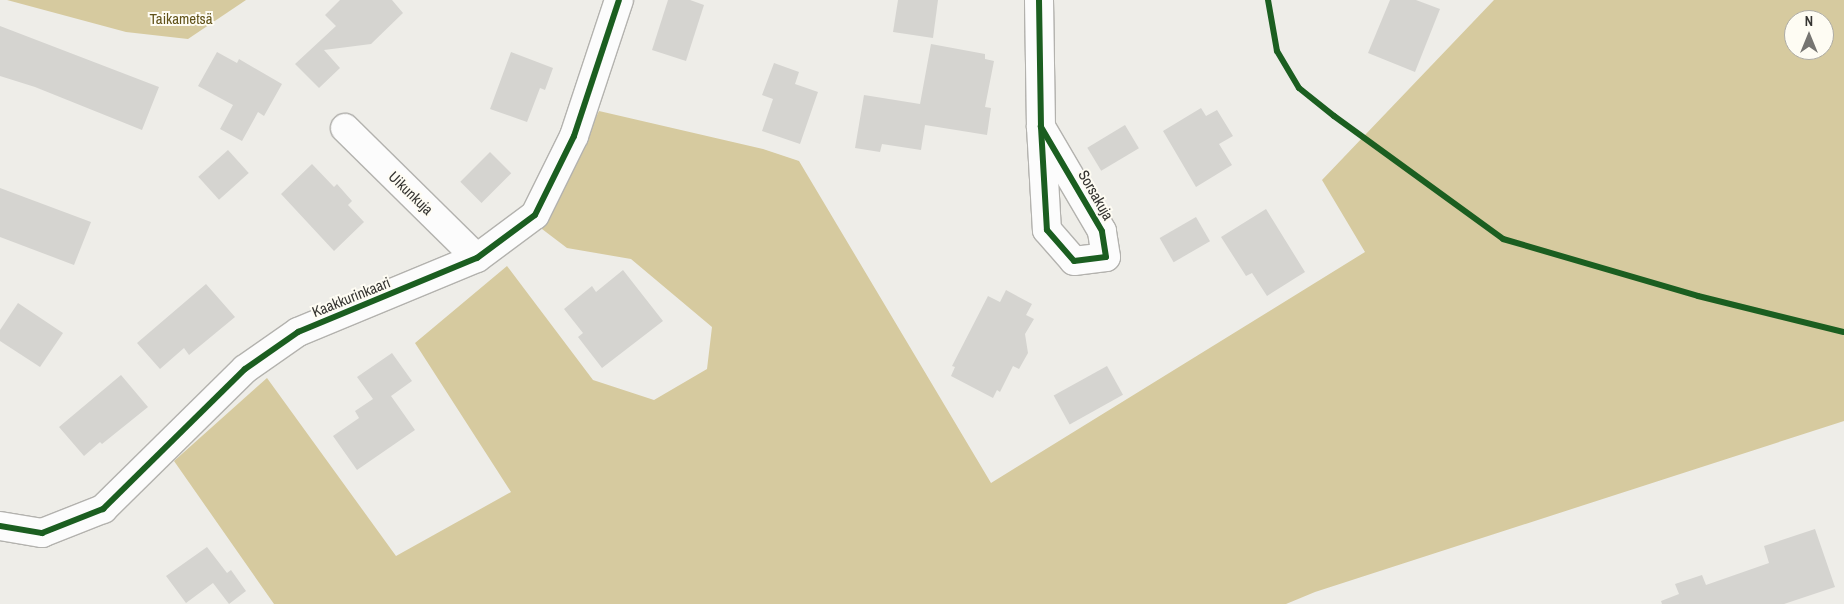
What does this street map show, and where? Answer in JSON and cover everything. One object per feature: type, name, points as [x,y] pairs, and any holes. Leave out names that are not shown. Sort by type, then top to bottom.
[{"type":"street","name":"Kaakkurinkaari","points":[[0,526],[42,533],[103,509],[245,369],[298,332],[477,258],[535,215],[574,136],[619,0]]},
{"type":"street","points":[[1039,0],[1041,127]]},
{"type":"street","name":"Uikunkuja","points":[[345,128],[477,258]]},
{"type":"green space","name":"Taikametsä","points":[[7,0],[246,0],[188,39],[126,32]]},
{"type":"green space","points":[[1494,0],[1844,0],[1844,421],[1315,592],[1286,604],[274,604],[174,461],[267,378],[396,556],[511,492],[415,343],[507,266],[593,380],[654,400],[707,369],[712,327],[631,259],[567,248],[542,229],[599,111],[763,149],[799,161],[991,483],[1365,252],[1322,180]]},
{"type":"building","points":[[340,0],[392,0],[403,13],[371,44],[324,50],[340,68],[319,88],[295,64],[336,26],[325,15]]},
{"type":"building","points":[[668,0],[690,0],[704,5],[686,61],[652,50]]},
{"type":"building","points":[[898,0],[938,0],[933,38],[893,32]]},
{"type":"building","points":[[1390,0],[1416,0],[1440,9],[1415,72],[1368,53]]},
{"type":"building","points":[[0,26],[159,87],[142,130],[35,87],[0,76]]},
{"type":"building","points":[[931,44],[985,54],[985,59],[994,61],[985,107],[991,108],[987,135],[925,125],[921,150],[882,144],[880,152],[855,148],[864,95],[920,104]]},
{"type":"building","points":[[217,52],[237,63],[239,59],[282,84],[264,116],[258,112],[242,141],[220,129],[233,105],[198,86]]},
{"type":"building","points":[[511,52],[553,68],[545,90],[540,88],[527,122],[490,109]]},
{"type":"building","points":[[774,63],[799,72],[795,84],[818,92],[800,144],[762,131],[773,99],[762,95]]},
{"type":"building","points":[[1201,108],[1206,116],[1217,110],[1233,136],[1219,144],[1232,165],[1196,187],[1163,131]]},
{"type":"building","points":[[1125,125],[1139,148],[1101,171],[1087,148]]},
{"type":"building","points":[[228,150],[249,173],[219,200],[198,177]]},
{"type":"building","points":[[490,152],[511,173],[482,203],[460,182]]},
{"type":"building","points":[[312,164],[334,187],[337,184],[352,201],[348,205],[364,222],[334,251],[281,194]]},
{"type":"building","points":[[0,188],[91,222],[74,265],[0,237]]},
{"type":"building","points":[[1266,209],[1305,272],[1267,296],[1252,273],[1246,276],[1221,237]]},
{"type":"building","points":[[1196,217],[1210,241],[1174,262],[1160,238]]},
{"type":"building","points":[[623,270],[663,321],[602,368],[578,337],[583,333],[564,309],[592,286],[596,292]]},
{"type":"building","points":[[206,284],[235,317],[189,355],[184,348],[160,369],[137,343]]},
{"type":"building","points":[[1006,290],[1032,304],[1026,315],[1034,319],[1025,334],[1028,353],[1019,369],[1013,366],[1000,392],[997,390],[993,398],[951,376],[955,367],[952,366],[988,296],[1000,302]]},
{"type":"building","points":[[18,303],[63,333],[40,367],[0,341],[0,330]]},
{"type":"building","points":[[392,353],[412,381],[391,396],[415,430],[357,470],[333,436],[359,418],[355,411],[373,399],[357,377]]},
{"type":"building","points":[[1107,366],[1123,395],[1070,424],[1054,396]]},
{"type":"building","points":[[121,375],[148,407],[84,456],[59,427]]},
{"type":"building","points":[[1815,529],[1835,587],[1784,604],[1662,604],[1661,601],[1679,594],[1675,584],[1702,575],[1706,585],[1769,563],[1764,546]]},
{"type":"building","points":[[207,547],[227,573],[231,570],[246,591],[229,604],[213,583],[186,603],[166,576]]},
{"type":"cycle path","points":[[0,526],[42,533],[103,509],[245,369],[298,332],[477,258],[535,215],[574,136],[619,0]]},
{"type":"cycle path","name":"Sorsakuja","points":[[1039,0],[1041,127],[1047,230],[1074,261],[1106,257],[1102,231],[1041,127]]},
{"type":"cycle path","points":[[1268,0],[1277,51],[1299,88],[1334,116],[1503,239],[1698,296],[1844,332]]}]
